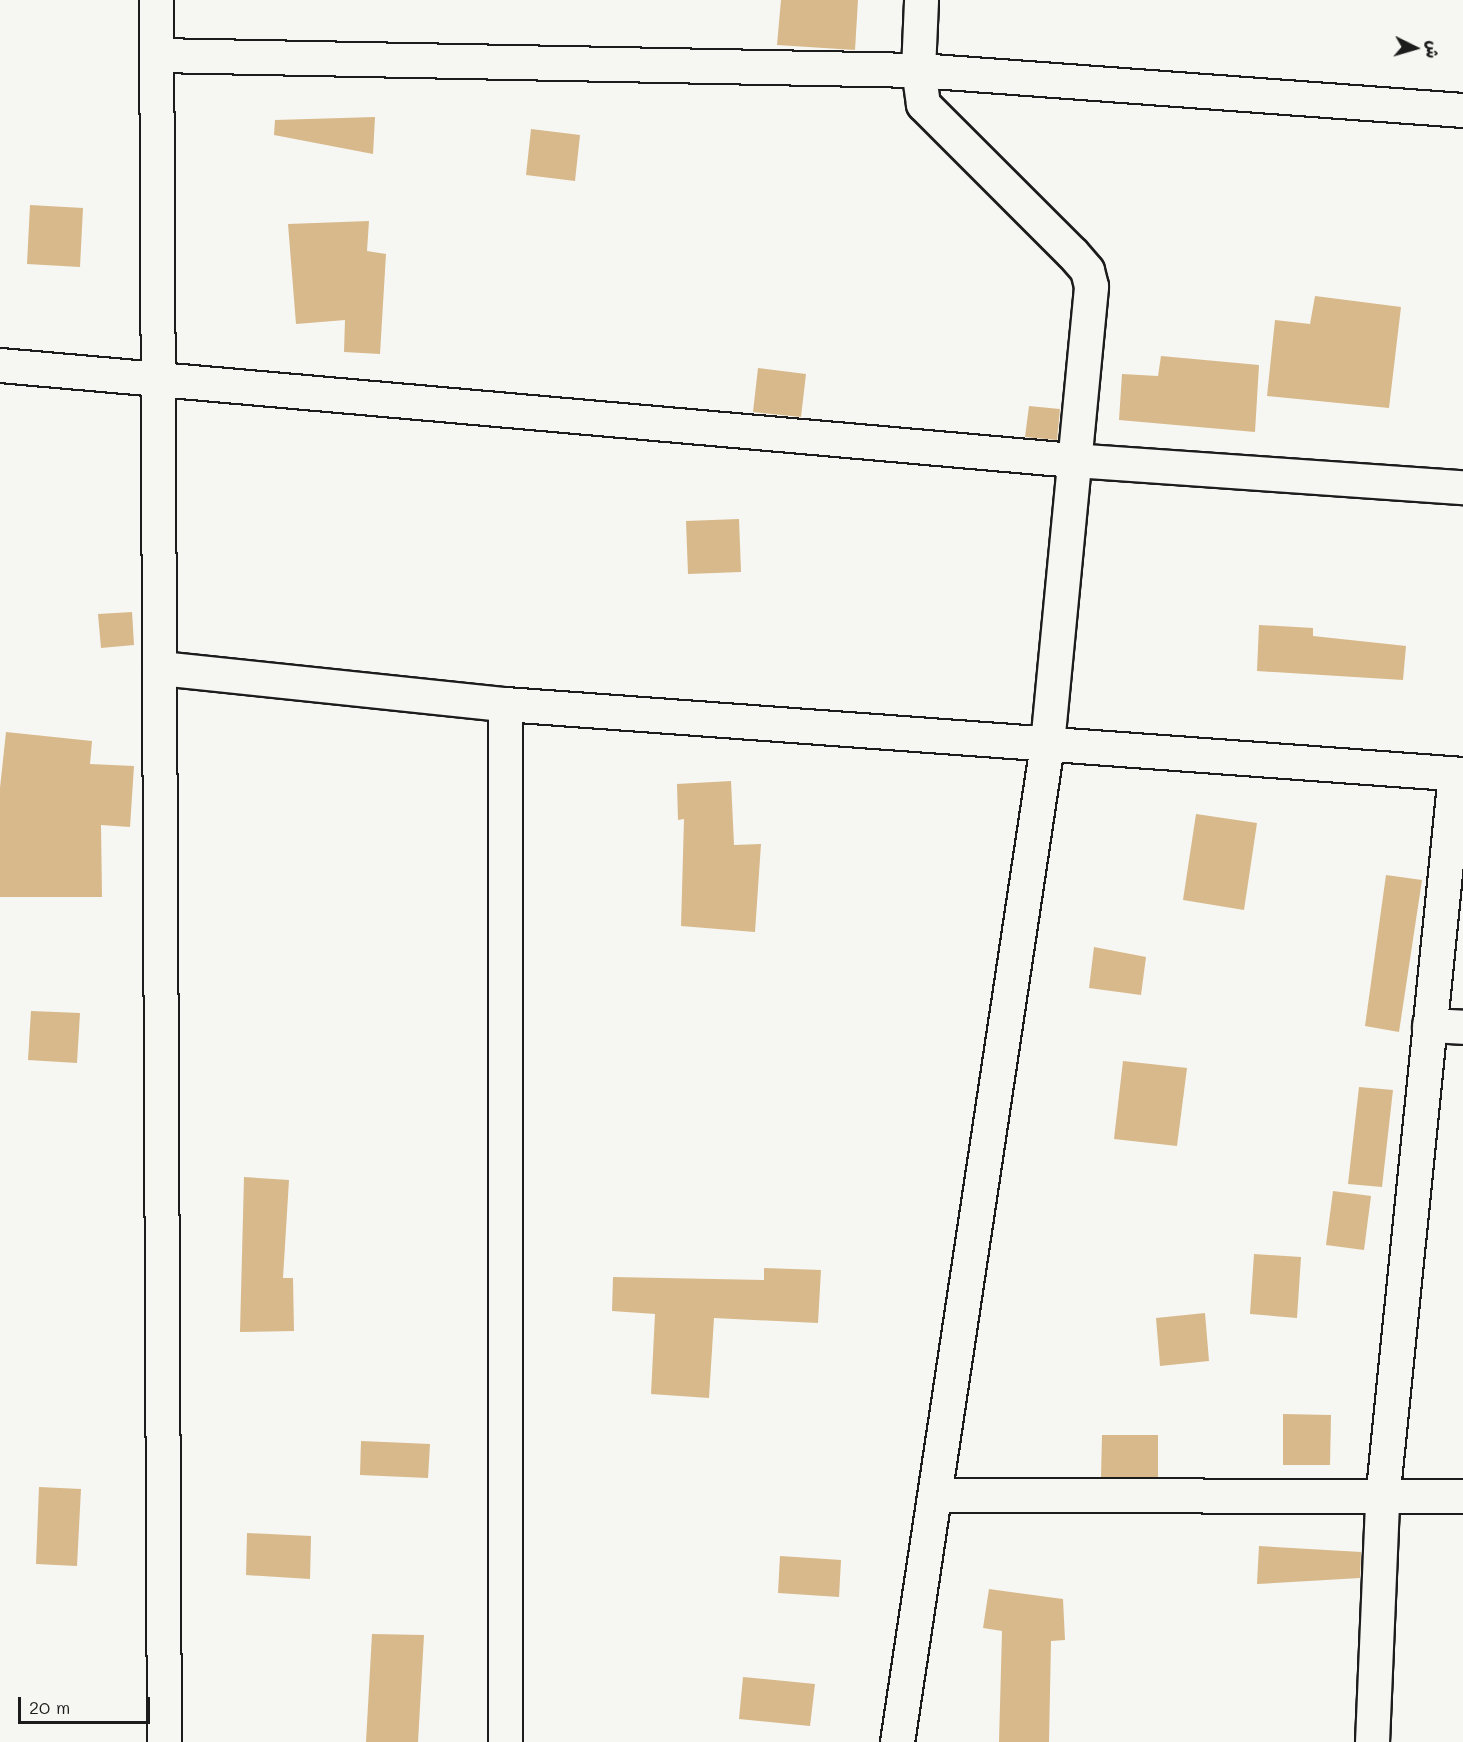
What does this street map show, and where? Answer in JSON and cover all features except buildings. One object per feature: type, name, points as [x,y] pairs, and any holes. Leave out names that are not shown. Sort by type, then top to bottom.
[{"type":"street","points":[[156,0],[164,1742]]},
{"type":"street","points":[[897,1742],[1047,744],[1091,285],[1087,270],[930,113],[919,95],[921,0]]},
{"type":"street","points":[[157,55],[918,70],[1463,110]]},
{"type":"street","points":[[0,364],[159,376],[1073,460],[1463,487]]},
{"type":"street","points":[[160,668],[505,704],[1459,774],[1429,1025],[1382,1500],[1372,1742]]},
{"type":"street","points":[[505,704],[505,1742]]},
{"type":"street","points":[[1429,1025],[1463,1027]]},
{"type":"street","points":[[935,1495],[1382,1500],[1463,1496]]}]
